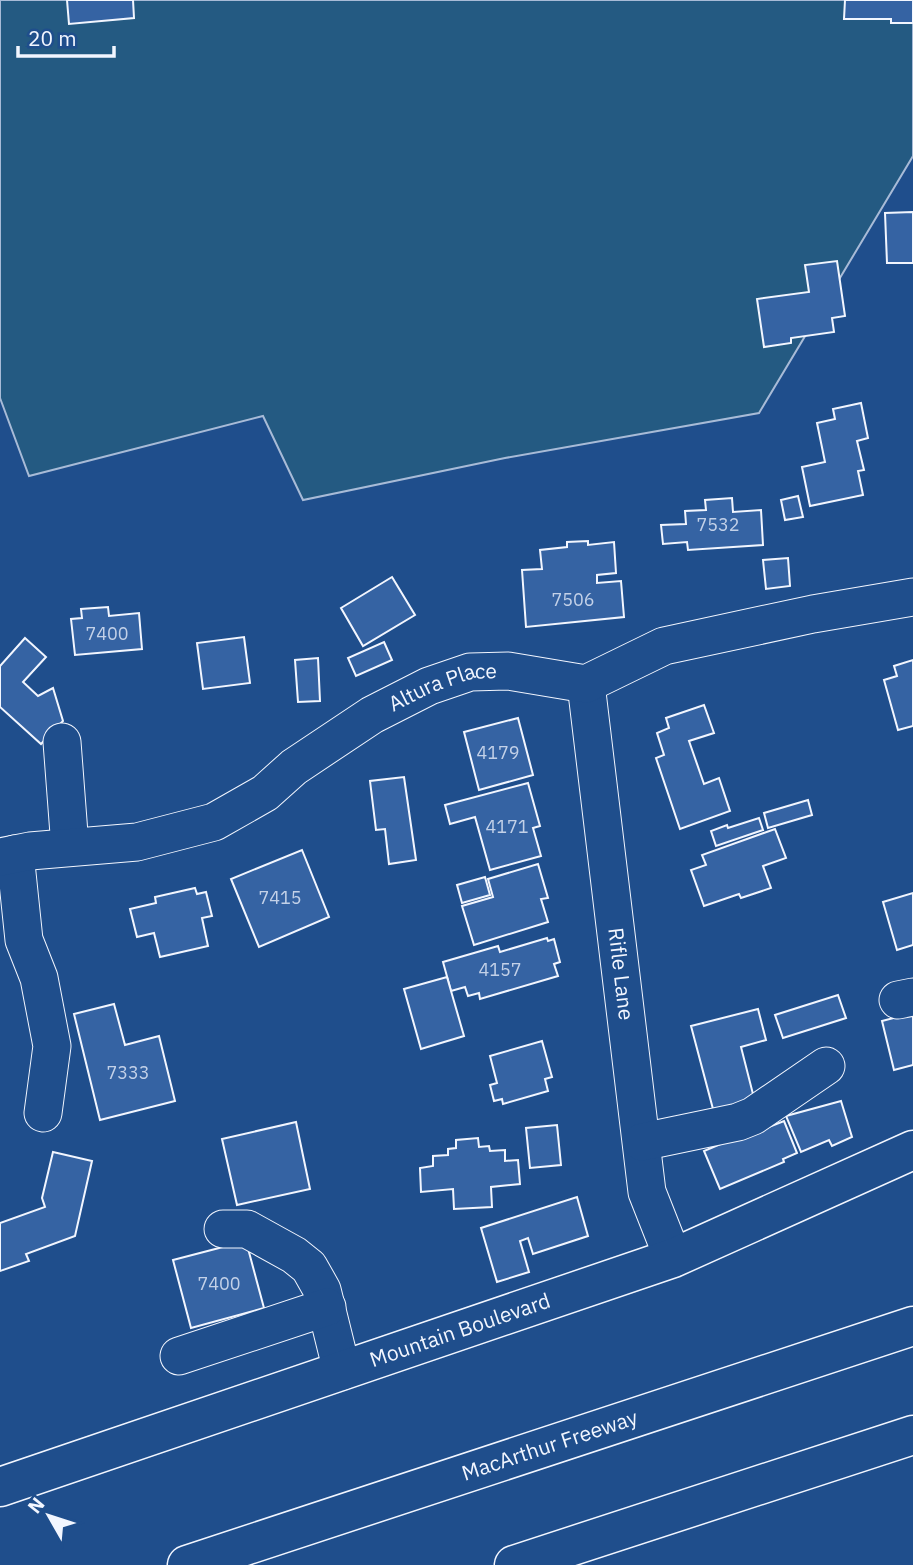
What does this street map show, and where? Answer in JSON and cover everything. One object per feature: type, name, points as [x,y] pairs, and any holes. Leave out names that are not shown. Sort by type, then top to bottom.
[{"type":"main road","name":"Mountain Boulevard","points":[[0,1487],[673,1258],[913,1150]]},
{"type":"main road","name":"MacArthur Freeway","points":[[187,1565],[913,1326]]},
{"type":"main road","points":[[514,1565],[913,1435]]},
{"type":"street","points":[[586,684],[664,646],[813,614],[913,597]]},
{"type":"street","name":"Altura Place","points":[[8,855],[137,842],[214,822],[265,793],[294,767],[372,715],[429,686],[470,672],[508,671],[586,684]]},
{"type":"street","name":"Rifle Lane","points":[[586,684],[647,1192],[673,1258]]},
{"type":"street","points":[[62,742],[70,847]]},
{"type":"street","points":[[8,855],[24,940],[39,978],[52,1046],[43,1113]]},
{"type":"street","points":[[642,1142],[738,1122],[753,1116],[826,1066]]},
{"type":"street","points":[[223,1229],[247,1228],[294,1255],[309,1267],[322,1290],[342,1371]]},
{"type":"street","points":[[179,1356],[327,1307]]},
{"type":"shaded area","points":[[0,0],[913,0],[913,156],[759,413],[505,458],[303,500],[263,416],[29,476],[0,398]]},
{"type":"building","points":[[67,0],[133,0],[134,18],[69,24]]},
{"type":"building","points":[[845,0],[913,0],[913,23],[891,23],[891,19],[844,19]]},
{"type":"building","points":[[913,212],[913,263],[887,263],[885,213]]},
{"type":"building","points":[[837,261],[845,316],[832,318],[834,332],[791,338],[791,343],[764,347],[757,299],[809,292],[805,265]]},
{"type":"building","points":[[861,403],[868,438],[857,441],[864,470],[858,471],[863,495],[810,506],[802,467],[825,462],[817,423],[835,419],[833,409]]},
{"type":"building","points":[[798,496],[803,517],[785,520],[781,500]]},
{"type":"building","points":[[732,498],[733,512],[761,510],[763,545],[688,550],[687,542],[663,544],[661,525],[686,524],[685,511],[706,510],[705,500]]},
{"type":"building","points":[[588,541],[588,545],[614,542],[616,573],[597,575],[597,583],[621,581],[624,617],[526,627],[522,570],[542,569],[540,550],[567,547],[567,542]]},
{"type":"building","points":[[788,558],[790,586],[766,589],[763,560]]},
{"type":"building","points":[[392,577],[415,615],[363,646],[341,608]]},
{"type":"building","points":[[108,607],[109,616],[139,613],[142,649],[75,655],[71,619],[82,618],[81,609]]},
{"type":"building","points":[[244,637],[250,683],[203,689],[197,643]]},
{"type":"building","points":[[25,638],[46,657],[23,682],[38,696],[53,688],[63,721],[41,744],[0,707],[0,666]]},
{"type":"building","points":[[384,642],[392,660],[356,676],[348,658]]},
{"type":"building","points":[[318,658],[320,701],[298,702],[295,660]]},
{"type":"building","points":[[913,660],[913,726],[898,730],[884,680],[897,676],[894,666]]},
{"type":"building","points":[[704,705],[714,733],[689,741],[704,784],[719,778],[730,811],[680,829],[656,758],[664,755],[657,733],[669,728],[666,718]]},
{"type":"building","points":[[518,718],[533,775],[479,790],[464,732]]},
{"type":"building","points":[[404,777],[416,860],[389,864],[385,829],[376,830],[370,781]]},
{"type":"building","points":[[528,783],[540,826],[533,828],[541,856],[490,870],[475,817],[450,824],[445,805]]},
{"type":"building","points":[[808,800],[812,815],[768,828],[764,813]]},
{"type":"building","points":[[759,818],[763,830],[716,846],[711,831]]},
{"type":"building","points":[[775,829],[786,858],[763,866],[771,888],[741,898],[739,894],[704,906],[691,870],[706,865],[702,855]]},
{"type":"building","points":[[302,850],[329,917],[259,947],[231,879]]},
{"type":"building","points":[[538,864],[548,898],[541,899],[548,922],[474,945],[462,906],[493,897],[488,879]]},
{"type":"building","points":[[485,877],[490,895],[462,903],[457,885]]},
{"type":"building","points":[[195,888],[197,894],[206,892],[212,916],[202,918],[208,946],[160,957],[154,933],[137,937],[130,909],[156,903],[155,897]]},
{"type":"building","points":[[913,893],[913,945],[897,950],[883,902]]},
{"type":"building","points":[[547,938],[548,941],[554,939],[560,962],[554,964],[558,976],[480,999],[479,993],[468,996],[465,987],[451,991],[443,962],[498,946],[500,952]]},
{"type":"building","points":[[447,977],[464,1036],[421,1049],[404,989]]},
{"type":"building","points":[[838,995],[846,1018],[783,1038],[775,1015]]},
{"type":"building","points":[[114,1004],[125,1045],[159,1036],[175,1101],[100,1120],[74,1014]]},
{"type":"building","points":[[758,1009],[766,1040],[741,1047],[754,1098],[726,1117],[713,1109],[691,1026]]},
{"type":"building","points":[[913,1013],[913,1065],[894,1070],[882,1021]]},
{"type":"building","points":[[542,1041],[552,1077],[545,1079],[548,1091],[503,1104],[502,1099],[494,1101],[490,1085],[497,1083],[490,1056]]},
{"type":"building","points":[[841,1101],[852,1137],[832,1146],[829,1140],[801,1152],[786,1116]]},
{"type":"building","points":[[784,1121],[797,1153],[783,1159],[784,1162],[720,1189],[704,1151],[768,1124],[769,1127]]},
{"type":"building","points":[[296,1122],[310,1189],[237,1205],[222,1139]]},
{"type":"building","points":[[557,1125],[561,1165],[530,1168],[526,1128]]},
{"type":"building","points":[[478,1138],[479,1147],[489,1146],[490,1151],[505,1150],[505,1161],[518,1160],[520,1184],[491,1187],[492,1207],[454,1209],[453,1189],[421,1192],[420,1168],[433,1166],[433,1156],[448,1155],[448,1149],[456,1148],[456,1140]]},
{"type":"building","points":[[53,1152],[92,1161],[75,1236],[26,1254],[29,1261],[0,1271],[0,1223],[45,1207],[42,1198]]},
{"type":"building","points":[[577,1197],[588,1236],[533,1254],[528,1238],[520,1241],[529,1272],[497,1282],[481,1228]]},
{"type":"building","points":[[246,1241],[264,1308],[191,1328],[173,1260]]}]
